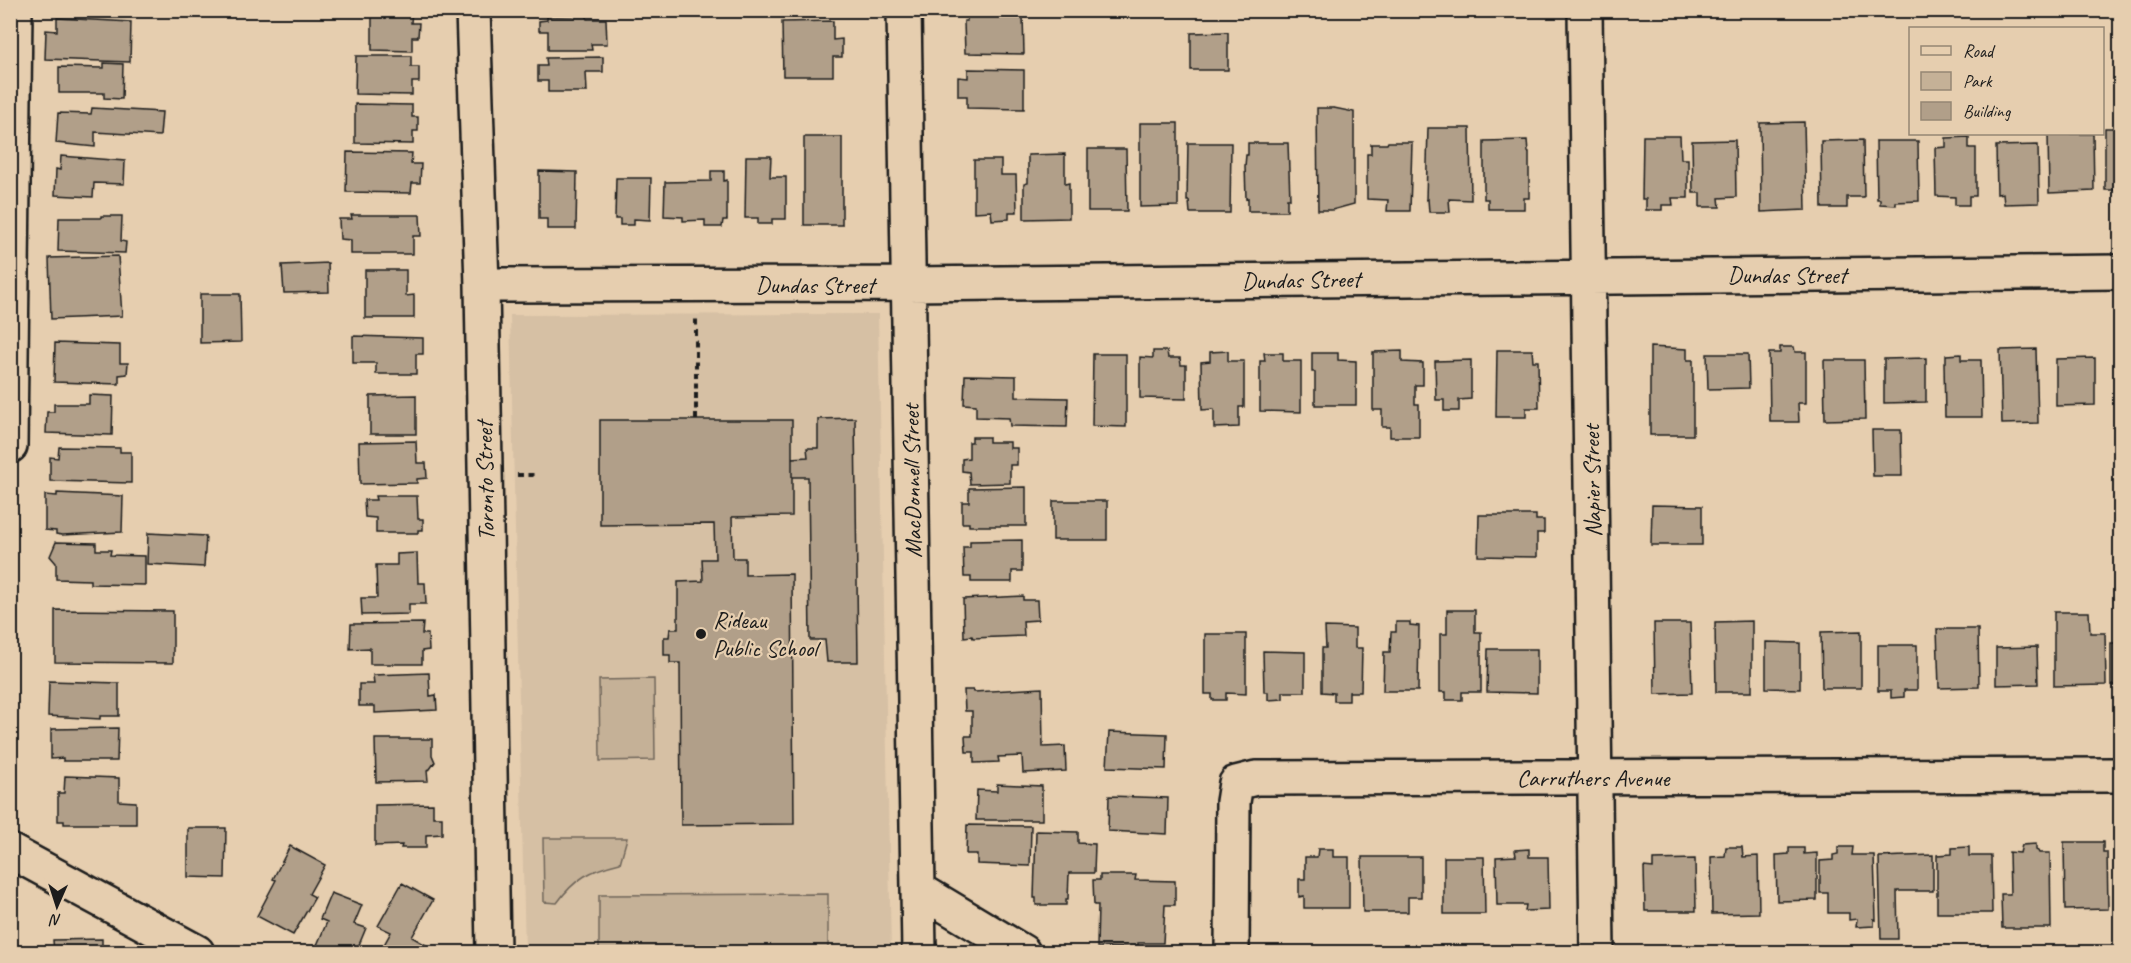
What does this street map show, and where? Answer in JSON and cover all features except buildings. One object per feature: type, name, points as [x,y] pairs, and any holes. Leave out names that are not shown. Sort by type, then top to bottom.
[{"type":"street","points":[[10,446],[15,10]]},
{"type":"street","name":"Toronto Street","points":[[473,10],[482,285],[493,952]]},
{"type":"street","name":"MacDonnell Street","points":[[904,10],[919,952]]},
{"type":"street","name":"Napier Street","points":[[1585,10],[1597,952]]},
{"type":"street","name":"Dundas Street","points":[[482,285],[909,284],[2121,272]]},
{"type":"street","name":"Carruthers Avenue","points":[[1232,952],[1233,802],[1236,783],[1256,778],[2121,775]]},
{"type":"street","points":[[10,851],[197,952]]},
{"type":"street","points":[[918,889],[1023,952]]},
{"type":"path","points":[[696,420],[698,285]]},
{"type":"path","points":[[510,475],[534,475]]},
{"type":"shaded area","name":"Rideau Public School","points":[[878,314],[891,952],[525,952],[510,315]]},
{"type":"green space","points":[[654,679],[655,760],[600,761],[599,680]]},
{"type":"green space","points":[[543,838],[627,838],[620,863],[584,876],[570,887],[557,903],[544,902]]},
{"type":"green space","points":[[828,894],[828,952],[599,952],[599,895]]},
{"type":"place","name":"Rideau Public School","points":[[701,634]]}]
